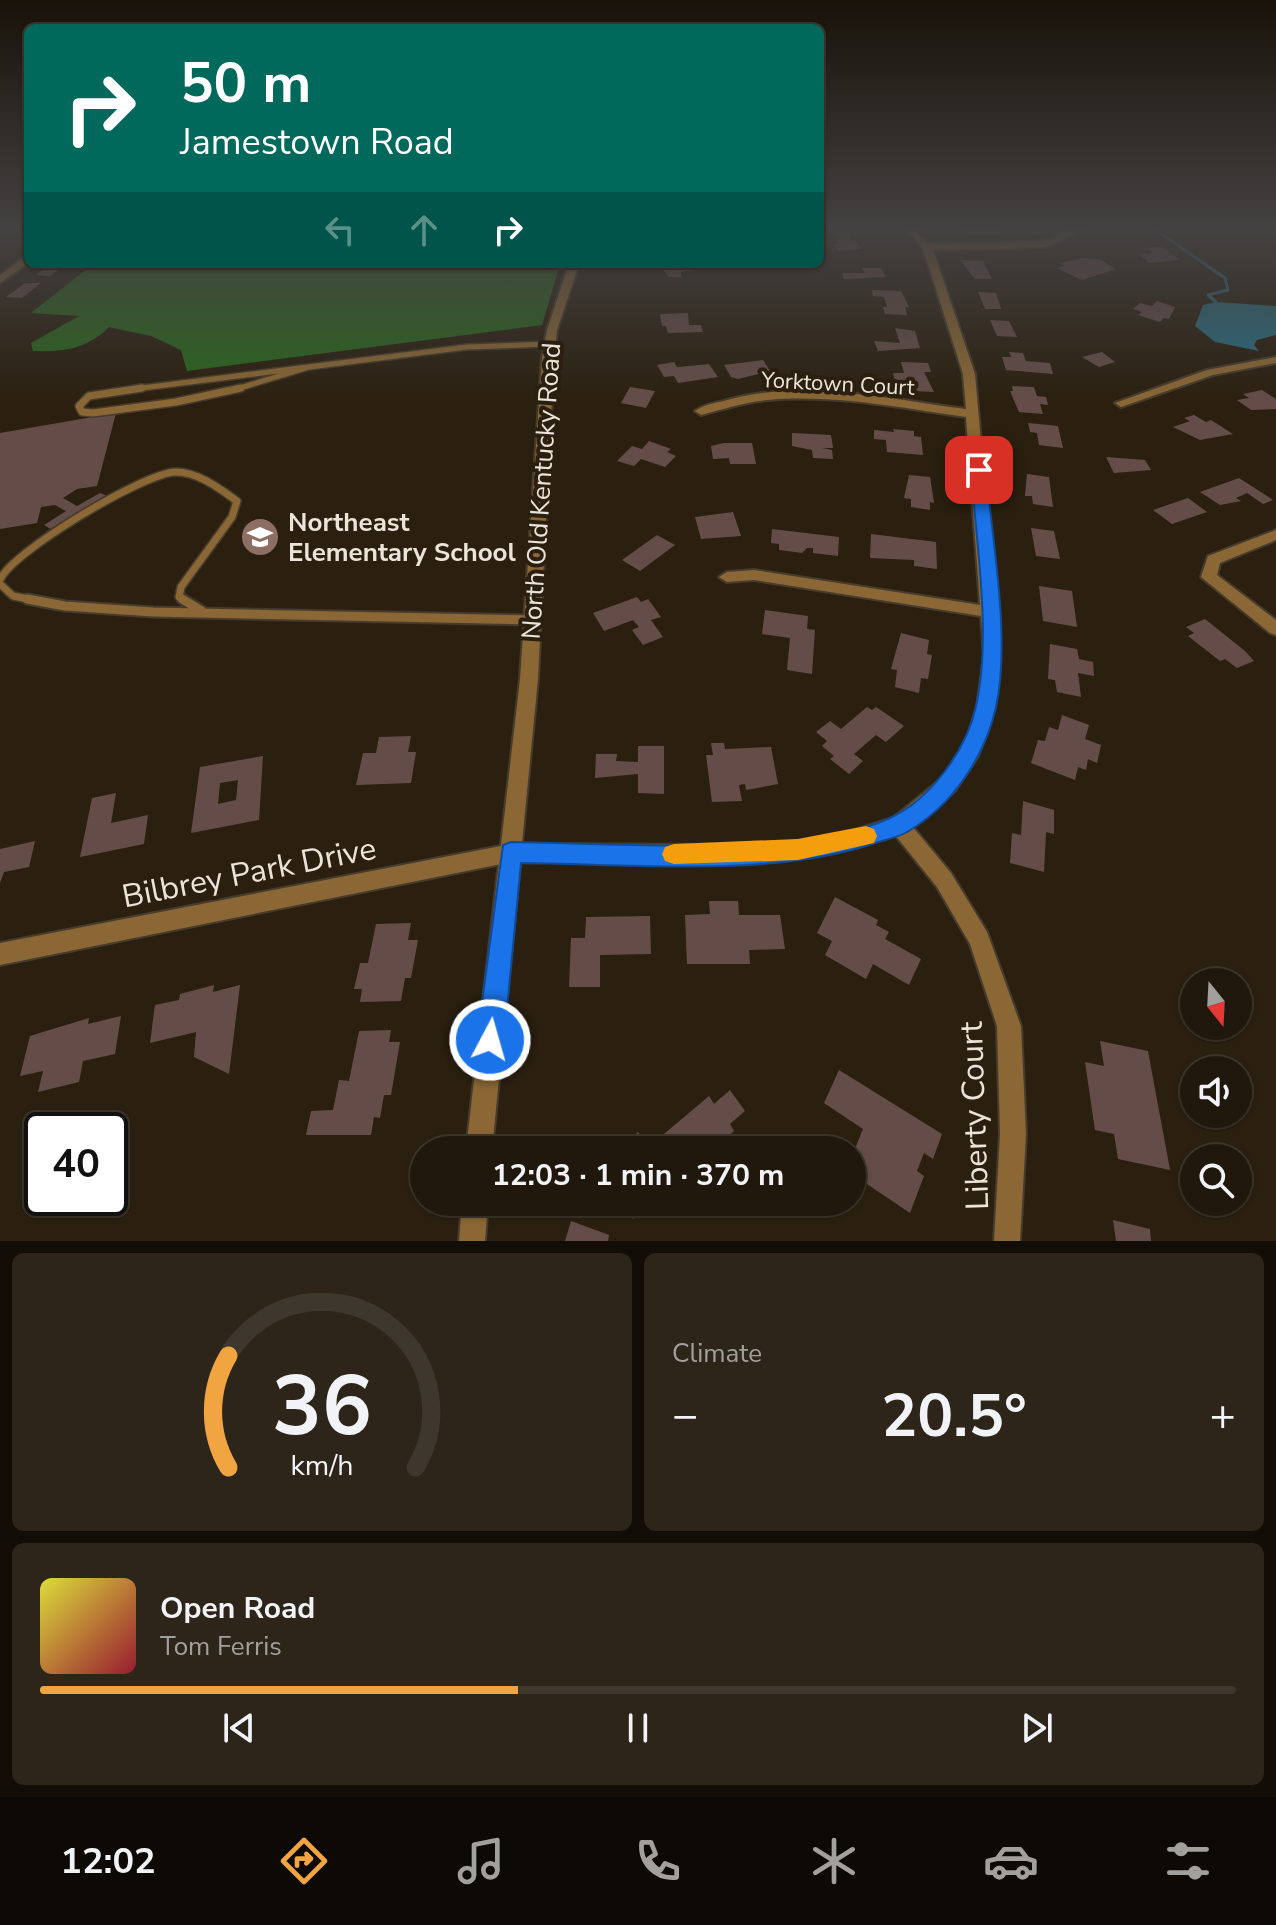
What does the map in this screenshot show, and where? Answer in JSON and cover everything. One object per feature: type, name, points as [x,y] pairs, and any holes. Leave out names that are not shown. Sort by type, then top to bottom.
[{"type":"street","name":"North Old Kentucky Road","points":[[481,1136],[533,620],[550,344],[567,286]]},
{"type":"street","points":[[899,825],[948,785],[972,751],[986,707],[992,656],[974,414],[962,346],[941,286]]},
{"type":"street","points":[[1121,403],[1226,368],[1276,360]]},
{"type":"street","name":"Yorktown Court","points":[[701,411],[731,400],[765,396],[846,399],[974,414]]},
{"type":"street","points":[[1276,535],[1213,560],[1209,577],[1276,629]]},
{"type":"street","points":[[727,577],[754,575],[989,612]]},
{"type":"street","name":"Bilbrey Park Drive","points":[[0,954],[511,853],[742,854],[798,850],[855,839],[899,825]]},
{"type":"street","name":"Liberty Court","points":[[899,825],[944,880],[979,939],[1009,1026],[1013,1134],[1007,1241]]},
{"type":"street","points":[[472,1241],[474,1216]]},
{"type":"lane","points":[[309,367],[246,389],[198,400],[93,413],[82,412],[79,406],[89,396],[101,393],[467,347],[550,344]]},
{"type":"lane","points":[[207,613],[179,597],[181,587],[232,517],[237,501],[213,484],[178,472],[158,474],[129,489],[20,556],[4,569],[0,582],[13,596],[65,606],[207,613],[533,620]]},
{"type":"green space","points":[[65,286],[554,286],[542,325],[187,371],[181,350],[151,336],[109,327],[92,340],[74,348],[33,351],[31,343],[79,316],[31,313]]},
{"type":"water","points":[[1216,302],[1276,306],[1276,335],[1257,340],[1254,345],[1259,351],[1215,342],[1195,326],[1203,305]]},
{"type":"building","points":[[21,286],[37,286],[22,298],[6,297]]},
{"type":"building","points":[[872,290],[901,291],[909,307],[905,307],[907,315],[885,314],[883,307],[887,307],[884,297],[873,296]]},
{"type":"building","points":[[978,292],[996,293],[1001,309],[985,309]]},
{"type":"building","points":[[1157,301],[1175,307],[1169,319],[1164,318],[1160,322],[1138,315],[1142,312],[1133,309],[1140,303],[1152,306]]},
{"type":"building","points":[[688,313],[689,325],[701,325],[703,332],[668,333],[666,326],[662,326],[660,314]]},
{"type":"building","points":[[990,320],[1009,321],[1017,337],[997,336]]},
{"type":"building","points":[[895,328],[915,331],[920,348],[878,351],[874,341],[900,343]]},
{"type":"building","points":[[1009,352],[1023,353],[1026,361],[1050,363],[1053,374],[1006,370],[1002,357],[1011,357]]},
{"type":"building","points":[[1102,352],[1115,362],[1099,367],[1082,357]]},
{"type":"building","points":[[763,360],[770,371],[738,379],[731,377],[724,365]]},
{"type":"building","points":[[674,362],[677,367],[709,364],[718,377],[678,383],[674,376],[664,377],[657,365]]},
{"type":"building","points":[[901,362],[928,363],[931,372],[924,372],[934,392],[915,391],[913,384],[896,384],[893,373],[904,373]]},
{"type":"building","points":[[1012,386],[1034,387],[1037,396],[1046,397],[1048,405],[1040,404],[1043,414],[1019,412],[1010,391],[1013,391]]},
{"type":"building","points":[[630,387],[655,391],[646,408],[621,403]]},
{"type":"building","points":[[1262,390],[1276,399],[1276,409],[1251,410],[1237,400],[1249,398],[1243,394]]},
{"type":"building","points":[[116,413],[97,486],[77,489],[63,498],[77,506],[100,493],[110,497],[54,531],[44,525],[66,511],[55,505],[41,507],[37,523],[0,529],[0,433]]},
{"type":"building","points":[[1194,415],[1206,422],[1211,420],[1233,434],[1200,440],[1173,427],[1190,421],[1184,418]]},
{"type":"building","points":[[1028,423],[1058,426],[1063,448],[1039,445],[1037,433],[1030,432]]},
{"type":"building","points":[[893,429],[914,431],[914,436],[921,437],[923,455],[887,452],[886,440],[874,439],[874,430],[894,432]]},
{"type":"building","points":[[792,433],[831,435],[833,448],[822,448],[832,450],[833,459],[813,458],[812,450],[792,446]]},
{"type":"building","points":[[649,441],[671,449],[667,452],[676,456],[665,467],[641,459],[634,466],[617,461],[632,446],[642,449]]},
{"type":"building","points":[[752,443],[756,464],[730,464],[729,458],[713,459],[711,446]]},
{"type":"building","points":[[1106,457],[1145,460],[1151,470],[1114,473]]},
{"type":"building","points":[[1027,474],[1049,477],[1053,507],[1033,504],[1032,496],[1025,496]]},
{"type":"building","points":[[909,475],[930,477],[934,503],[930,502],[930,510],[911,507],[911,499],[904,498]]},
{"type":"building","points":[[1239,478],[1273,500],[1263,504],[1247,493],[1236,498],[1241,501],[1220,505],[1200,492]]},
{"type":"building","points":[[1188,498],[1207,512],[1172,524],[1153,510]]},
{"type":"building","points":[[733,512],[741,536],[701,539],[695,517]]},
{"type":"building","points":[[1031,528],[1054,531],[1060,559],[1036,556]]},
{"type":"building","points":[[772,529],[839,537],[838,556],[813,553],[813,548],[807,548],[802,553],[779,550],[779,544],[771,543]]},
{"type":"building","points":[[871,534],[936,542],[937,569],[914,566],[914,560],[870,558]]},
{"type":"building","points":[[657,535],[675,545],[640,571],[622,560]]},
{"type":"building","points":[[1039,586],[1072,591],[1077,627],[1043,621]]},
{"type":"building","points":[[637,597],[641,602],[648,599],[661,617],[651,620],[663,637],[643,645],[632,630],[639,627],[633,620],[604,631],[593,613]]},
{"type":"building","points":[[765,610],[808,616],[807,629],[815,630],[812,674],[787,670],[790,638],[762,634]]},
{"type":"building","points":[[1205,619],[1254,661],[1237,668],[1225,659],[1220,661],[1188,636],[1194,633],[1186,627]]},
{"type":"building","points":[[901,633],[929,640],[927,654],[932,655],[928,679],[921,678],[919,693],[895,687],[897,670],[891,669]]},
{"type":"building","points":[[1050,644],[1077,649],[1079,659],[1093,662],[1094,676],[1078,673],[1081,697],[1057,692],[1055,680],[1048,679]]},
{"type":"building","points":[[867,707],[872,710],[876,707],[904,726],[886,742],[876,735],[854,754],[863,761],[849,774],[830,759],[834,756],[822,746],[827,741],[816,732],[830,721],[841,729]]},
{"type":"building","points":[[1062,715],[1089,725],[1085,739],[1101,745],[1097,763],[1088,759],[1086,770],[1078,767],[1075,780],[1031,763],[1038,740],[1045,741],[1049,727],[1058,730]]},
{"type":"building","points":[[411,736],[408,752],[416,752],[411,783],[356,785],[363,753],[376,753],[379,737]]},
{"type":"building","points":[[711,743],[724,743],[725,749],[771,747],[778,784],[746,790],[745,784],[739,785],[742,801],[712,802],[706,755],[713,755]]},
{"type":"building","points":[[638,746],[664,746],[664,794],[638,793],[638,774],[595,778],[596,754],[617,754],[616,761],[638,762]]},
{"type":"building","points":[[263,756],[259,820],[191,833],[200,767]],"holes":[[[238,780],[236,800],[218,804],[220,783]]]},
{"type":"building","points":[[116,793],[111,823],[148,815],[144,844],[80,857],[92,798]]},
{"type":"building","points":[[1023,801],[1054,810],[1054,834],[1046,832],[1044,872],[1010,863],[1012,833],[1021,835]]},
{"type":"building","points":[[35,841],[29,867],[4,872],[0,883],[0,849]]},
{"type":"building","points":[[835,897],[878,920],[876,925],[889,932],[885,939],[921,959],[909,985],[873,964],[866,979],[825,955],[832,941],[817,933]]},
{"type":"building","points":[[709,901],[738,901],[739,915],[780,915],[785,949],[749,950],[750,964],[687,964],[685,915],[710,914]]},
{"type":"building","points":[[650,916],[651,954],[600,955],[600,987],[569,987],[571,938],[585,938],[586,917]]},
{"type":"building","points":[[411,923],[408,940],[418,940],[411,978],[405,978],[401,1001],[360,1002],[362,989],[354,989],[360,963],[368,963],[376,924]]},
{"type":"building","points":[[214,985],[213,992],[240,985],[229,1074],[194,1057],[196,1032],[150,1043],[155,1005],[179,1000],[180,994]]},
{"type":"building","points":[[121,1016],[115,1054],[83,1061],[79,1082],[38,1092],[43,1071],[20,1076],[30,1036],[89,1018],[88,1024]]},
{"type":"building","points":[[391,1030],[389,1042],[400,1042],[391,1095],[384,1095],[380,1118],[374,1117],[371,1135],[306,1135],[311,1111],[333,1110],[339,1080],[349,1081],[359,1031]]},
{"type":"building","points":[[1100,1041],[1148,1051],[1170,1170],[1118,1159],[1114,1134],[1095,1130],[1085,1062],[1104,1066]]},
{"type":"building","points":[[839,1070],[942,1134],[933,1159],[924,1153],[917,1171],[924,1176],[910,1213],[866,1183],[866,1136],[860,1136],[863,1129],[824,1103]]},
{"type":"building","points":[[730,1090],[745,1111],[730,1124],[734,1131],[728,1136],[664,1134],[709,1096],[714,1104]]},
{"type":"building","points":[[1113,1220],[1150,1229],[1151,1241],[1116,1241]]},
{"type":"building","points":[[571,1221],[609,1235],[608,1241],[565,1241]]},
{"type":"waterway","points":[[1216,302],[1208,295],[1228,290],[1227,286]]},
{"type":"slow traffic","points":[[674,854],[798,850],[866,836]]},
{"type":"place","name":"Northeast Elementary School","points":[[260,537]]},
{"type":"route","points":[[490,1040],[511,853],[742,854],[798,850],[855,839],[899,825],[948,785],[972,751],[986,707],[992,656],[979,470]]}]
